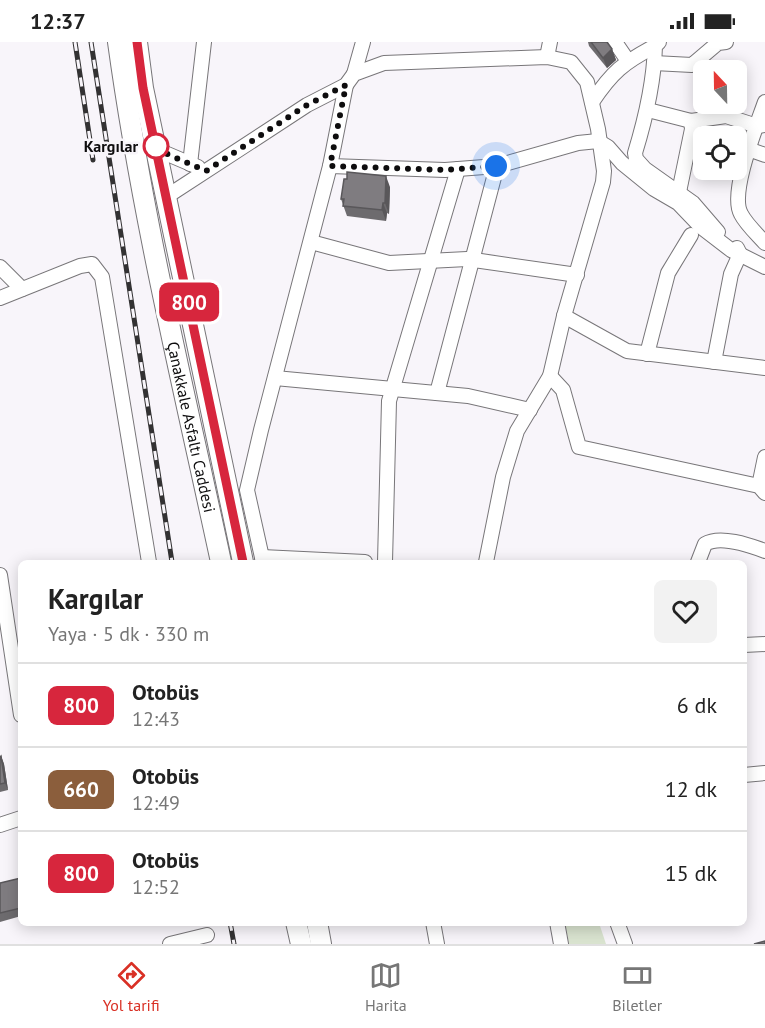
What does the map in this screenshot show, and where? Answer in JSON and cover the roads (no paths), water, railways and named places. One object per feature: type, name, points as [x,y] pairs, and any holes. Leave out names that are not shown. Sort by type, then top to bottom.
[{"type":"highway","name":"Çanakkale Asfaltı Caddesi","points":[[118,42],[126,100],[150,228],[221,560]]},
{"type":"highway","points":[[137,42],[143,88],[243,560]]},
{"type":"highway","points":[[297,926],[301,944]]},
{"type":"highway","points":[[317,926],[321,944]]},
{"type":"street","points":[[190,164],[204,42]]},
{"type":"street","points":[[263,560],[247,490],[350,79],[363,42]]},
{"type":"street","points":[[547,57],[550,42]]},
{"type":"street","points":[[615,42],[628,61]]},
{"type":"street","points":[[654,63],[692,65],[718,43],[726,42]]},
{"type":"street","points":[[592,102],[609,76],[651,45],[654,63],[648,110],[636,159],[645,169],[693,203],[718,232],[734,242],[740,254]]},
{"type":"street","points":[[166,197],[307,105],[350,79],[384,63],[547,57],[571,62],[587,82],[603,182],[564,316],[550,376],[518,431],[503,477],[486,560]]},
{"type":"street","points":[[765,102],[761,125],[748,149],[737,198],[740,213],[765,243]]},
{"type":"street","points":[[648,110],[691,121],[726,116],[761,125]]},
{"type":"street","points":[[679,192],[692,129],[691,121]]},
{"type":"street","points":[[330,166],[458,169],[496,166],[578,143],[598,141],[608,147],[622,163],[654,189],[678,203],[701,227],[731,250],[765,267]]},
{"type":"street","points":[[155,142],[165,153],[206,171]]},
{"type":"street","points":[[748,149],[765,155]]},
{"type":"street","points":[[437,393],[496,166]]},
{"type":"street","points":[[385,560],[389,401],[458,169]]},
{"type":"street","points":[[647,354],[668,273],[690,234]]},
{"type":"street","points":[[310,242],[389,262],[472,259],[577,275]]},
{"type":"street","points":[[714,362],[731,274],[740,254]]},
{"type":"street","points":[[0,298],[80,266],[92,264],[102,278],[149,560]]},
{"type":"street","points":[[0,267],[22,289]]},
{"type":"street","points":[[564,316],[627,351],[765,368]]},
{"type":"street","points":[[550,376],[563,390],[579,447],[762,490],[765,457]]},
{"type":"street","points":[[275,378],[468,396],[530,410]]},
{"type":"street","points":[[699,560],[705,544],[712,540],[765,551]]},
{"type":"street","points":[[0,575],[18,695]]},
{"type":"street","points":[[747,645],[765,644]]},
{"type":"street","points":[[747,775],[765,773]]},
{"type":"street","points":[[0,825],[18,819]]},
{"type":"street","points":[[434,926],[437,944]]},
{"type":"street","points":[[558,926],[561,944]]},
{"type":"street","points":[[618,926],[625,944]]},
{"type":"street","points":[[170,944],[207,934]]},
{"type":"railway","points":[[75,42],[93,160]]},
{"type":"railway","points":[[91,42],[172,560]]},
{"type":"railway","points":[[231,926],[234,944]]},
{"type":"place","name":"Kargılar","points":[[156,146]]}]
